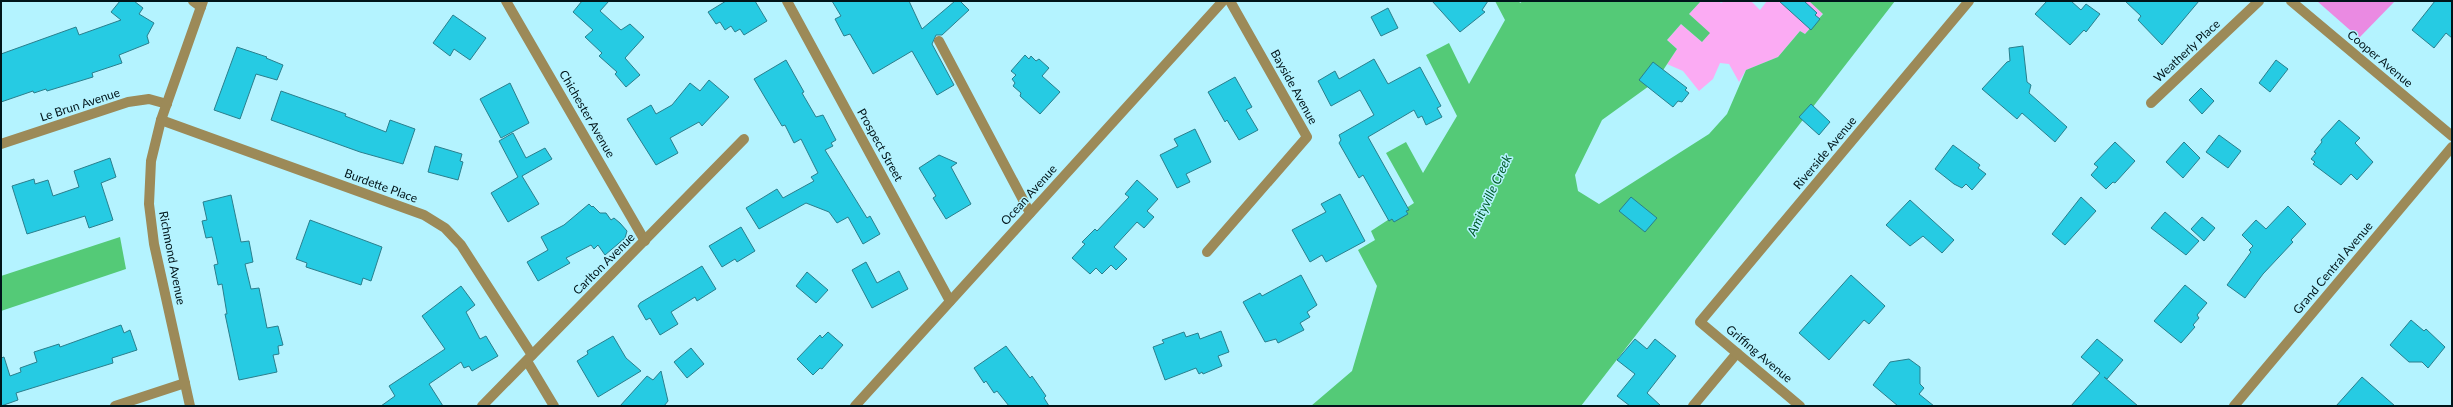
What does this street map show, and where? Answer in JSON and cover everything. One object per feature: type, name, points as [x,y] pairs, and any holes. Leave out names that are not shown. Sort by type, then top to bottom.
[{"type":"street","name":"Chichester Avenue","points":[[506,1],[645,241]]},
{"type":"street","name":"Prospect Street","points":[[787,1],[950,301]]},
{"type":"street","name":"Ocean Avenue","points":[[855,406],[1223,1]]},
{"type":"street","name":"Bayside Avenue","points":[[1207,252],[1307,137],[1230,1]]},
{"type":"street","name":"Riverside Avenue","points":[[1700,322],[1969,1]]},
{"type":"street","name":"Weatherly Place","points":[[2151,103],[2259,1]]},
{"type":"street","name":"Cooper Avenue","points":[[2291,1],[2452,136]]},
{"type":"street","name":"Richmond Avenue","points":[[190,406],[154,244],[149,204],[151,161],[161,120],[199,3]]},
{"type":"street","points":[[940,41],[1030,213]]},
{"type":"street","name":"Le Brun Avenue","points":[[1,144],[128,102],[149,99],[167,104]]},
{"type":"street","name":"Burdette Place","points":[[161,120],[424,215],[445,228],[461,245],[530,358],[554,406]]},
{"type":"street","name":"Carlton Avenue","points":[[482,406],[744,139]]},
{"type":"street","name":"Grand Central Avenue","points":[[2234,406],[2452,147]]},
{"type":"street","name":"Griffing Avenue","points":[[1700,322],[1800,406]]},
{"type":"street","points":[[1693,406],[1737,353]]},
{"type":"street","points":[[115,406],[185,383]]},
{"type":"shaded area","points":[[1701,1],[1719,1],[1721,3],[1725,1],[1751,1],[1760,10],[1767,1],[1809,1],[1823,13],[1805,34],[1800,31],[1778,57],[1746,70],[1739,82],[1729,64],[1720,63],[1713,79],[1699,91],[1683,71],[1667,64],[1677,49],[1667,40],[1681,24],[1702,42],[1709,33],[1689,14]]},
{"type":"shaded area","points":[[2317,1],[2395,1],[2359,38]]},
{"type":"water","name":"Amityville Creek","points":[[1495,1],[1519,1],[1520,3],[1523,1],[1701,1],[1689,14],[1710,33],[1702,42],[1681,24],[1667,40],[1677,49],[1656,81],[1602,120],[1575,175],[1578,191],[1599,204],[1709,134],[1727,114],[1746,70],[1778,57],[1800,31],[1805,34],[1823,14],[1809,1],[1895,1],[1581,406],[1311,406],[1352,371],[1377,286],[1358,250],[1375,240],[1371,231],[1414,203],[1386,153],[1406,142],[1423,173],[1457,116],[1426,55],[1449,43],[1469,84],[1505,20]]},
{"type":"water","points":[[120,237],[126,269],[1,311],[1,276]]},
{"type":"building","points":[[120,1],[134,1],[143,8],[139,14],[154,23],[147,36],[149,43],[119,55],[122,63],[92,73],[93,77],[47,91],[46,89],[34,93],[33,91],[1,102],[1,54],[76,27],[79,35],[121,20],[111,12]]},
{"type":"building","points":[[582,1],[609,1],[600,11],[621,30],[630,24],[644,37],[625,58],[640,75],[626,87],[615,74],[617,72],[599,56],[602,53],[585,37],[593,30],[573,12]]},
{"type":"building","points":[[726,1],[755,1],[767,21],[744,35],[740,29],[735,32],[731,26],[725,30],[720,22],[716,24],[708,12]]},
{"type":"building","points":[[832,1],[909,1],[922,29],[955,1],[960,1],[969,10],[942,35],[936,35],[932,44],[954,85],[937,95],[912,51],[873,74],[850,34],[844,36],[835,19],[841,16]]},
{"type":"building","points":[[1432,1],[1488,1],[1482,10],[1485,12],[1460,32]]},
{"type":"building","points":[[1779,1],[1804,1],[1817,13],[1815,15],[1820,19],[1811,30]]},
{"type":"building","points":[[2047,1],[2071,1],[2081,10],[2086,4],[2100,14],[2086,32],[2084,30],[2070,45],[2035,14]]},
{"type":"building","points":[[2125,1],[2199,1],[2162,45],[2138,20],[2141,16]]},
{"type":"building","points":[[2435,1],[2452,1],[2452,38],[2446,33],[2434,48],[2412,30]]},
{"type":"building","points":[[1388,8],[1398,28],[1381,36],[1371,17]]},
{"type":"building","points":[[453,15],[486,38],[470,60],[454,49],[450,56],[433,43]]},
{"type":"building","points":[[2023,46],[2027,82],[2031,85],[2029,93],[2067,127],[2055,142],[2022,113],[2017,119],[1982,89],[2007,62],[2010,61],[2009,48]]},
{"type":"building","points":[[237,47],[267,57],[266,58],[283,65],[277,80],[256,74],[240,119],[214,110]]},
{"type":"building","points":[[1025,55],[1029,59],[1031,56],[1036,61],[1039,59],[1049,68],[1042,76],[1060,92],[1040,114],[1020,96],[1021,93],[1013,86],[1015,83],[1012,79],[1016,75],[1011,71]]},
{"type":"building","points":[[1374,59],[1388,84],[1420,67],[1441,106],[1437,108],[1442,117],[1426,125],[1422,116],[1418,118],[1414,110],[1368,137],[1409,210],[1406,211],[1408,214],[1394,222],[1392,219],[1389,221],[1363,175],[1359,178],[1339,143],[1341,140],[1339,135],[1374,115],[1360,90],[1331,106],[1318,81],[1335,71],[1339,79]]},
{"type":"building","points":[[786,60],[804,92],[802,93],[816,117],[823,115],[836,140],[831,143],[833,146],[825,150],[867,218],[870,216],[880,234],[863,244],[848,217],[837,223],[829,212],[806,203],[759,229],[746,208],[777,189],[783,198],[814,181],[811,177],[818,173],[801,139],[794,143],[785,125],[782,126],[754,79]]},
{"type":"building","points":[[2276,60],[2288,69],[2270,92],[2259,83]]},
{"type":"building","points":[[1653,62],[1687,88],[1685,90],[1689,93],[1682,102],[1678,101],[1673,107],[1639,80]]},
{"type":"building","points":[[1235,77],[1252,107],[1246,110],[1258,130],[1239,140],[1227,120],[1225,122],[1208,92]]},
{"type":"building","points":[[709,80],[729,97],[702,126],[699,122],[670,138],[678,153],[656,165],[627,119],[651,105],[656,114],[672,105],[690,83],[700,91]]},
{"type":"building","points":[[510,83],[529,123],[501,138],[480,99]]},
{"type":"building","points":[[2201,88],[2214,101],[2202,114],[2189,100]]},
{"type":"building","points":[[281,91],[346,114],[345,116],[386,132],[390,120],[415,129],[403,164],[360,152],[271,120]]},
{"type":"building","points":[[1811,104],[1830,122],[1819,135],[1799,117]]},
{"type":"building","points":[[2339,120],[2360,138],[2355,143],[2373,162],[2357,180],[2351,174],[2341,185],[2313,164],[2315,162],[2311,159],[2316,153],[2314,152],[2322,142],[2321,140]]},
{"type":"building","points":[[1195,129],[1211,162],[1186,174],[1190,182],[1177,188],[1160,155],[1178,146],[1174,139]]},
{"type":"building","points":[[513,133],[526,158],[545,148],[552,159],[522,176],[539,204],[508,222],[491,193],[518,177],[499,141]]},
{"type":"building","points":[[2219,135],[2241,151],[2228,168],[2206,152]]},
{"type":"building","points":[[2115,142],[2135,161],[2115,183],[2113,182],[2106,189],[2091,175],[2098,167],[2094,164]]},
{"type":"building","points":[[2184,142],[2200,158],[2183,178],[2166,162]]},
{"type":"building","points":[[1953,145],[1980,165],[1978,168],[1986,174],[1972,190],[1966,184],[1962,188],[1954,184],[1935,169]]},
{"type":"building","points":[[435,146],[462,154],[460,161],[463,162],[458,180],[428,172]]},
{"type":"building","points":[[939,155],[957,163],[951,167],[971,204],[946,219],[933,198],[936,196],[919,168]]},
{"type":"building","points":[[110,158],[116,177],[101,183],[113,220],[89,228],[85,216],[27,234],[12,186],[34,179],[35,184],[48,180],[53,196],[79,187],[74,171]]},
{"type":"building","points":[[1137,180],[1158,199],[1147,211],[1154,217],[1144,228],[1137,222],[1114,247],[1127,259],[1116,270],[1111,265],[1102,274],[1096,268],[1090,274],[1072,258],[1085,244],[1082,242],[1095,229],[1097,231],[1129,197],[1125,194]]},
{"type":"building","points":[[1340,194],[1365,241],[1326,262],[1322,255],[1310,262],[1292,230],[1326,212],[1321,204]]},
{"type":"building","points":[[231,195],[241,242],[249,241],[253,262],[245,264],[251,289],[259,288],[267,328],[278,326],[283,345],[278,346],[279,354],[273,355],[277,372],[239,380],[225,314],[227,314],[222,284],[218,285],[214,265],[218,264],[212,237],[206,238],[202,221],[207,220],[203,202]]},
{"type":"building","points":[[1631,197],[1657,218],[1645,232],[1619,211]]},
{"type":"building","points":[[2081,197],[2096,211],[2065,245],[2052,234]]},
{"type":"building","points":[[1910,200],[1954,240],[1942,253],[1923,236],[1910,246],[1886,225]]},
{"type":"building","points":[[589,204],[600,213],[606,213],[611,220],[614,218],[620,223],[627,231],[625,238],[605,255],[598,245],[594,249],[591,245],[566,258],[570,263],[538,281],[527,262],[548,250],[541,237],[564,225]]},
{"type":"building","points":[[2288,206],[2306,224],[2291,240],[2293,242],[2263,274],[2245,298],[2227,285],[2251,252],[2249,250],[2253,246],[2242,235],[2256,220],[2266,229]]},
{"type":"building","points":[[2165,212],[2199,241],[2186,255],[2151,228]]},
{"type":"building","points":[[2202,217],[2215,228],[2204,241],[2191,229]]},
{"type":"building","points":[[310,220],[382,247],[371,281],[363,278],[361,285],[306,267],[307,263],[296,259]]},
{"type":"building","points":[[741,227],[755,251],[737,262],[735,259],[722,267],[709,246]]},
{"type":"building","points":[[866,262],[877,283],[899,271],[908,289],[872,308],[852,270]]},
{"type":"building","points":[[702,266],[716,289],[697,301],[695,297],[671,312],[678,324],[660,335],[650,318],[646,320],[638,306],[640,303]]},
{"type":"building","points":[[807,272],[828,290],[816,303],[796,286]]},
{"type":"building","points":[[1301,275],[1317,305],[1307,312],[1310,317],[1300,323],[1304,330],[1278,343],[1276,339],[1265,342],[1243,302],[1260,293],[1262,296]]},
{"type":"building","points":[[1851,275],[1885,306],[1869,324],[1864,320],[1829,360],[1799,333]]},
{"type":"building","points":[[2185,285],[2207,303],[2197,315],[2199,318],[2193,325],[2195,327],[2181,343],[2154,321]]},
{"type":"building","points":[[461,286],[475,305],[466,312],[480,339],[486,336],[498,356],[472,371],[469,366],[464,368],[461,362],[429,384],[443,406],[381,406],[395,396],[389,386],[445,349],[422,316]]},
{"type":"building","points":[[2411,320],[2424,331],[2426,329],[2445,347],[2428,368],[2422,362],[2409,362],[2390,345]]},
{"type":"building","points":[[121,325],[124,333],[130,330],[137,350],[112,358],[113,363],[16,393],[18,400],[1,406],[1,358],[4,357],[10,376],[21,372],[20,368],[37,362],[34,352],[59,344],[60,347]]},
{"type":"building","points":[[1221,331],[1229,352],[1218,356],[1222,366],[1203,374],[1202,372],[1199,374],[1196,368],[1165,380],[1153,347],[1164,343],[1162,340],[1184,332],[1186,337],[1198,333],[1200,339]]},
{"type":"building","points":[[828,332],[843,345],[822,369],[820,368],[813,375],[797,359],[820,335],[822,338]]},
{"type":"building","points":[[613,336],[626,358],[641,371],[598,397],[577,361],[588,354],[587,351]]},
{"type":"building","points":[[1635,339],[1647,349],[1655,339],[1676,356],[1647,393],[1661,406],[1630,406],[1617,396],[1635,374],[1617,360]]},
{"type":"building","points":[[2097,339],[2123,360],[2107,379],[2104,377],[2138,406],[2071,406],[2100,373],[2081,357]]},
{"type":"building","points":[[1006,346],[1030,378],[1032,376],[1046,396],[1044,398],[1049,406],[1009,406],[997,391],[994,393],[986,381],[984,383],[974,368]]},
{"type":"building","points":[[691,348],[704,364],[687,378],[674,362]]},
{"type":"building","points":[[1909,359],[1920,367],[1920,384],[1924,388],[1919,394],[1934,406],[1898,406],[1873,385],[1890,362]]},
{"type":"building","points":[[661,371],[668,401],[664,406],[620,406],[647,376],[653,380]]},
{"type":"building","points":[[2362,377],[2395,406],[2336,406]]}]
